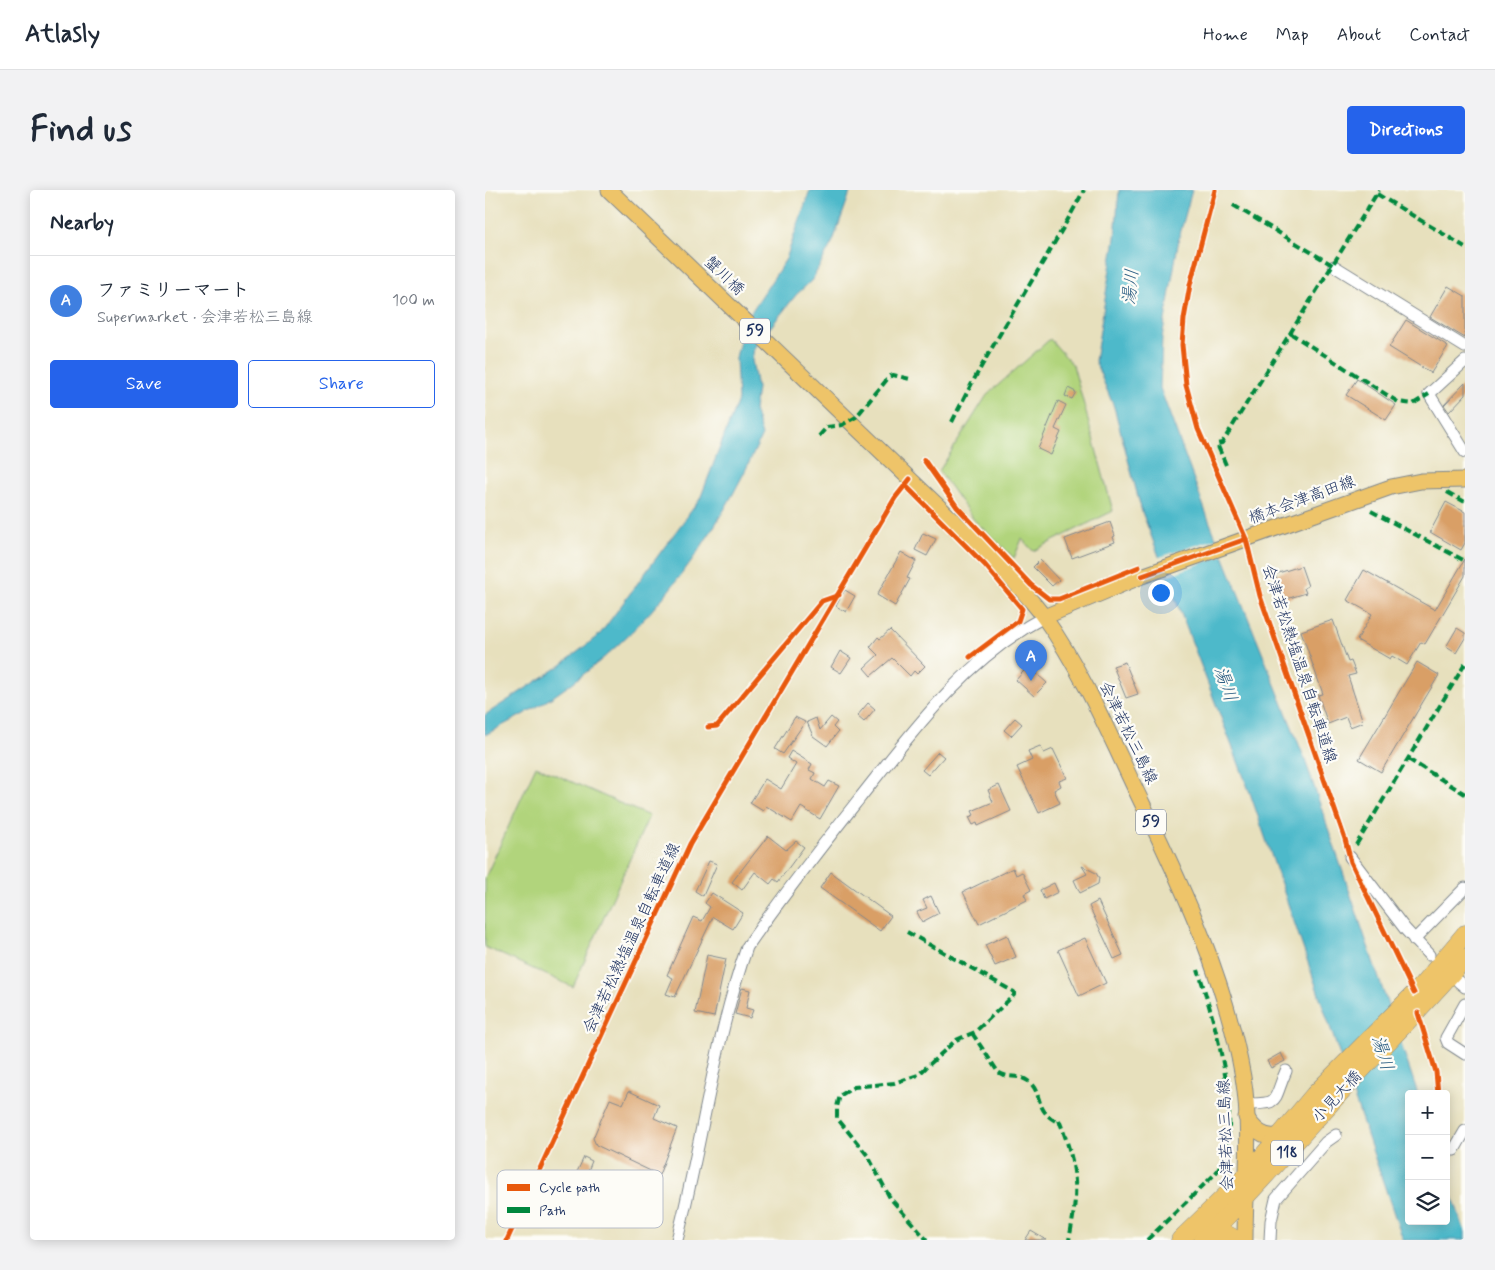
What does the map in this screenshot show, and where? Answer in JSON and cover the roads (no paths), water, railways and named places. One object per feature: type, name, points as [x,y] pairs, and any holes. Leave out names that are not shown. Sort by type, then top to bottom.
[{"type":"highway","name":"118","points":[[1425,993],[1465,934]]},
{"type":"highway","name":"118","points":[[1425,993],[1465,958]]},
{"type":"highway","name":"小見大橋","points":[[1245,1199],[1321,1101],[1425,993]]},
{"type":"highway","name":"小見大橋","points":[[1245,1176],[1280,1135],[1321,1101]]},
{"type":"highway","name":"118","points":[[1180,1240],[1245,1176]]},
{"type":"highway","name":"118","points":[[1206,1238],[1245,1199]]},
{"type":"highway","points":[[1206,1238],[1224,1232],[1237,1240]]},
{"type":"main road","name":"蟹川橋","points":[[609,190],[902,471]]},
{"type":"main road","name":"会津若松三島線","points":[[902,471],[994,560],[1044,617],[1083,681],[1172,866],[1197,923],[1235,1037],[1243,1080],[1245,1111],[1245,1240]]},
{"type":"main road","name":"橋本会津高田線","points":[[1044,617],[1141,576],[1391,487],[1421,481],[1465,480]]},
{"type":"main road","points":[[1245,1111],[1255,1129],[1265,1135],[1280,1135]]},
{"type":"street","points":[[1334,266],[1465,347]]},
{"type":"street","points":[[1465,360],[1429,394],[1465,452]]},
{"type":"street","points":[[677,1240],[715,1066],[747,947],[844,818],[927,714],[984,658],[1021,629],[1044,617]]},
{"type":"street","points":[[1350,857],[1429,955]]},
{"type":"street","points":[[1415,940],[1465,888]]},
{"type":"street","points":[[1465,1004],[1446,1038],[1448,1042],[1465,1054]]},
{"type":"street","points":[[1245,1111],[1271,1102],[1277,1096],[1286,1071]]},
{"type":"street","points":[[1453,1150],[1465,1131]]},
{"type":"street","points":[[1270,1240],[1271,1221],[1276,1199],[1326,1142],[1336,1135]]},
{"type":"water","points":[[810,190],[851,190],[833,241],[812,280],[796,295],[754,348],[752,360],[757,388],[754,410],[762,435],[744,474],[723,511],[677,581],[621,642],[589,670],[554,696],[529,712],[485,735],[485,715],[560,666],[600,634],[700,499],[738,400],[736,358],[744,323],[786,259]]},
{"type":"water","name":"湯川","points":[[1119,190],[1192,190],[1179,238],[1162,338],[1160,388],[1208,518],[1304,757],[1417,1090],[1405,1090],[1405,1225],[1450,1225],[1450,1189],[1465,1232],[1465,1240],[1403,1240],[1250,793],[1142,512],[1114,407],[1095,361],[1115,238]]},
{"type":"place","name":"ファミリーマート","points":[[1031,681]]}]
